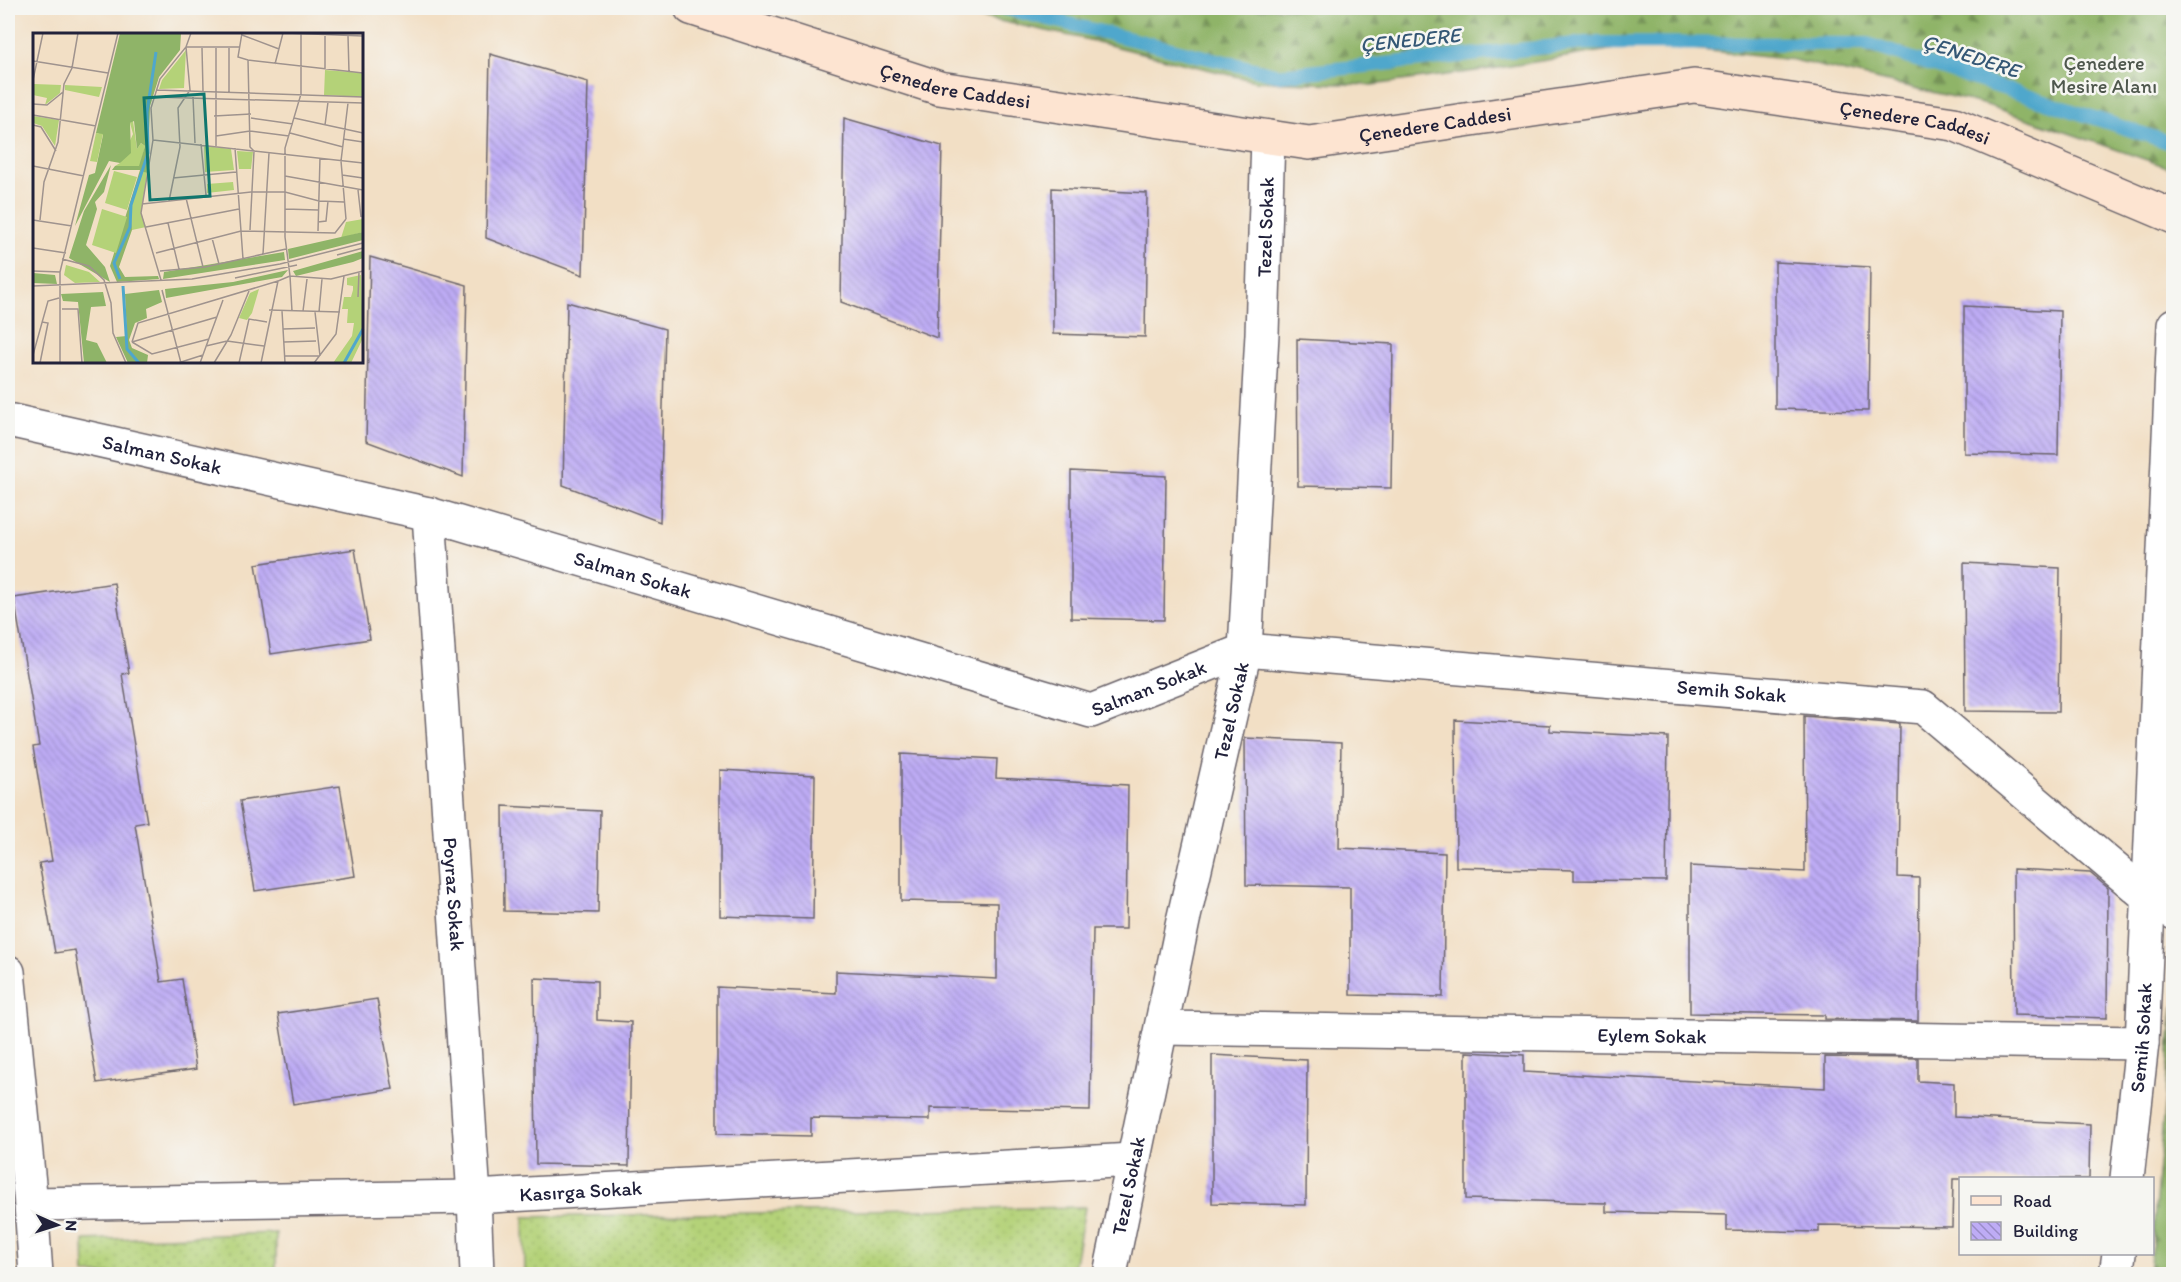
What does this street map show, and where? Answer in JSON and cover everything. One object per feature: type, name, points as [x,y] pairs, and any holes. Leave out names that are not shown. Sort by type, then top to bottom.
[{"type":"street","name":"Çenedere Caddesi","points":[[692,8],[939,88],[1309,143],[1694,86],[1954,124],[2174,217]]},
{"type":"street","name":"Tezel Sokak","points":[[1110,1275],[1183,921],[1245,650],[1262,334],[1268,137]]},
{"type":"street","name":"Semih Sokak","points":[[2127,1177],[2142,1043],[2161,905],[2174,325]]},
{"type":"street","name":"Salman Sokak","points":[[8,420],[429,514],[1091,711],[1245,650]]},
{"type":"street","name":"Poyraz Sokak","points":[[429,514],[474,1197],[477,1275]]},
{"type":"street","name":"Semih Sokak","points":[[1245,650],[1923,706],[2161,905]]},
{"type":"street","points":[[8,972],[36,1275]]},
{"type":"street","name":"Eylem Sokak","points":[[1162,1028],[2142,1043]]},
{"type":"street","name":"Kasırga Sokak","points":[[31,1204],[474,1197],[1132,1160]]},
{"type":"street","points":[[2116,1275],[2119,1255]]},
{"type":"green space","name":"Çenedere Mesire Alanı","points":[[937,8],[2173,8],[2173,169],[1987,105],[1794,60],[1646,44],[1498,68],[1372,85],[1255,81],[1085,39]]},
{"type":"green space","points":[[2173,1006],[2173,1274],[2149,1274],[2151,1255],[2154,1255],[2154,1221]]},
{"type":"green space","points":[[1085,1207],[1073,1274],[525,1274],[524,1217]]},
{"type":"green space","points":[[276,1233],[276,1274],[85,1274],[84,1240]]},
{"type":"building","points":[[490,54],[588,82],[583,275],[486,238]]},
{"type":"building","points":[[844,118],[942,146],[937,338],[841,302]]},
{"type":"building","points":[[1052,188],[1147,193],[1145,337],[1053,334]]},
{"type":"building","points":[[370,257],[467,285],[463,477],[366,441]]},
{"type":"building","points":[[1775,262],[1870,267],[1868,411],[1775,409]]},
{"type":"building","points":[[567,302],[665,329],[660,522],[563,485]]},
{"type":"building","points":[[1964,306],[2060,311],[2058,455],[1964,453]]},
{"type":"building","points":[[1297,339],[1393,344],[1391,488],[1298,486]]},
{"type":"building","points":[[1071,471],[1166,476],[1164,620],[1071,618]]},
{"type":"building","points":[[355,549],[370,639],[271,654],[256,564]]},
{"type":"building","points":[[1964,563],[2060,568],[2058,712],[1965,711]]},
{"type":"building","points":[[114,583],[129,673],[122,674],[147,822],[135,824],[161,982],[182,979],[196,1069],[97,1083],[75,950],[55,953],[39,863],[52,861],[33,747],[39,746],[14,598]]},
{"type":"building","points":[[1804,716],[1900,724],[1898,877],[1919,878],[1918,1021],[1825,1019],[1825,1015],[1690,1013],[1690,866],[1805,872]]},
{"type":"building","points":[[1455,720],[1550,725],[1550,731],[1668,737],[1666,881],[1574,880],[1574,870],[1456,867]]},
{"type":"building","points":[[1245,738],[1341,743],[1339,848],[1445,853],[1443,997],[1350,995],[1350,887],[1246,885]]},
{"type":"building","points":[[901,754],[997,759],[996,778],[1128,785],[1126,929],[1093,929],[1090,1111],[930,1108],[930,1120],[811,1118],[811,1136],[717,1134],[717,987],[836,993],[836,971],[997,979],[997,903],[901,901]]},
{"type":"building","points":[[720,770],[815,775],[813,919],[720,916]]},
{"type":"building","points":[[340,786],[355,876],[255,891],[240,801]]},
{"type":"building","points":[[503,806],[600,811],[598,913],[504,911]]},
{"type":"building","points":[[2013,869],[2090,873],[2108,888],[2107,1018],[2014,1015]]},
{"type":"building","points":[[534,978],[597,981],[597,1020],[631,1022],[629,1166],[536,1164]]},
{"type":"building","points":[[377,999],[393,1089],[293,1104],[278,1014]]},
{"type":"building","points":[[1466,1052],[1524,1055],[1524,1072],[1825,1088],[1825,1057],[1918,1058],[1918,1081],[1954,1083],[1954,1117],[2090,1124],[2089,1177],[1959,1177],[1959,1179],[1953,1179],[1952,1227],[1819,1225],[1819,1232],[1727,1230],[1727,1215],[1606,1212],[1606,1203],[1466,1199]]},
{"type":"building","points":[[1212,1055],[1307,1060],[1306,1205],[1212,1203]]},
{"type":"waterway","name":"ÇENEDERE","points":[[1003,8],[1279,75],[1585,43],[1867,44],[2174,144]]}]
